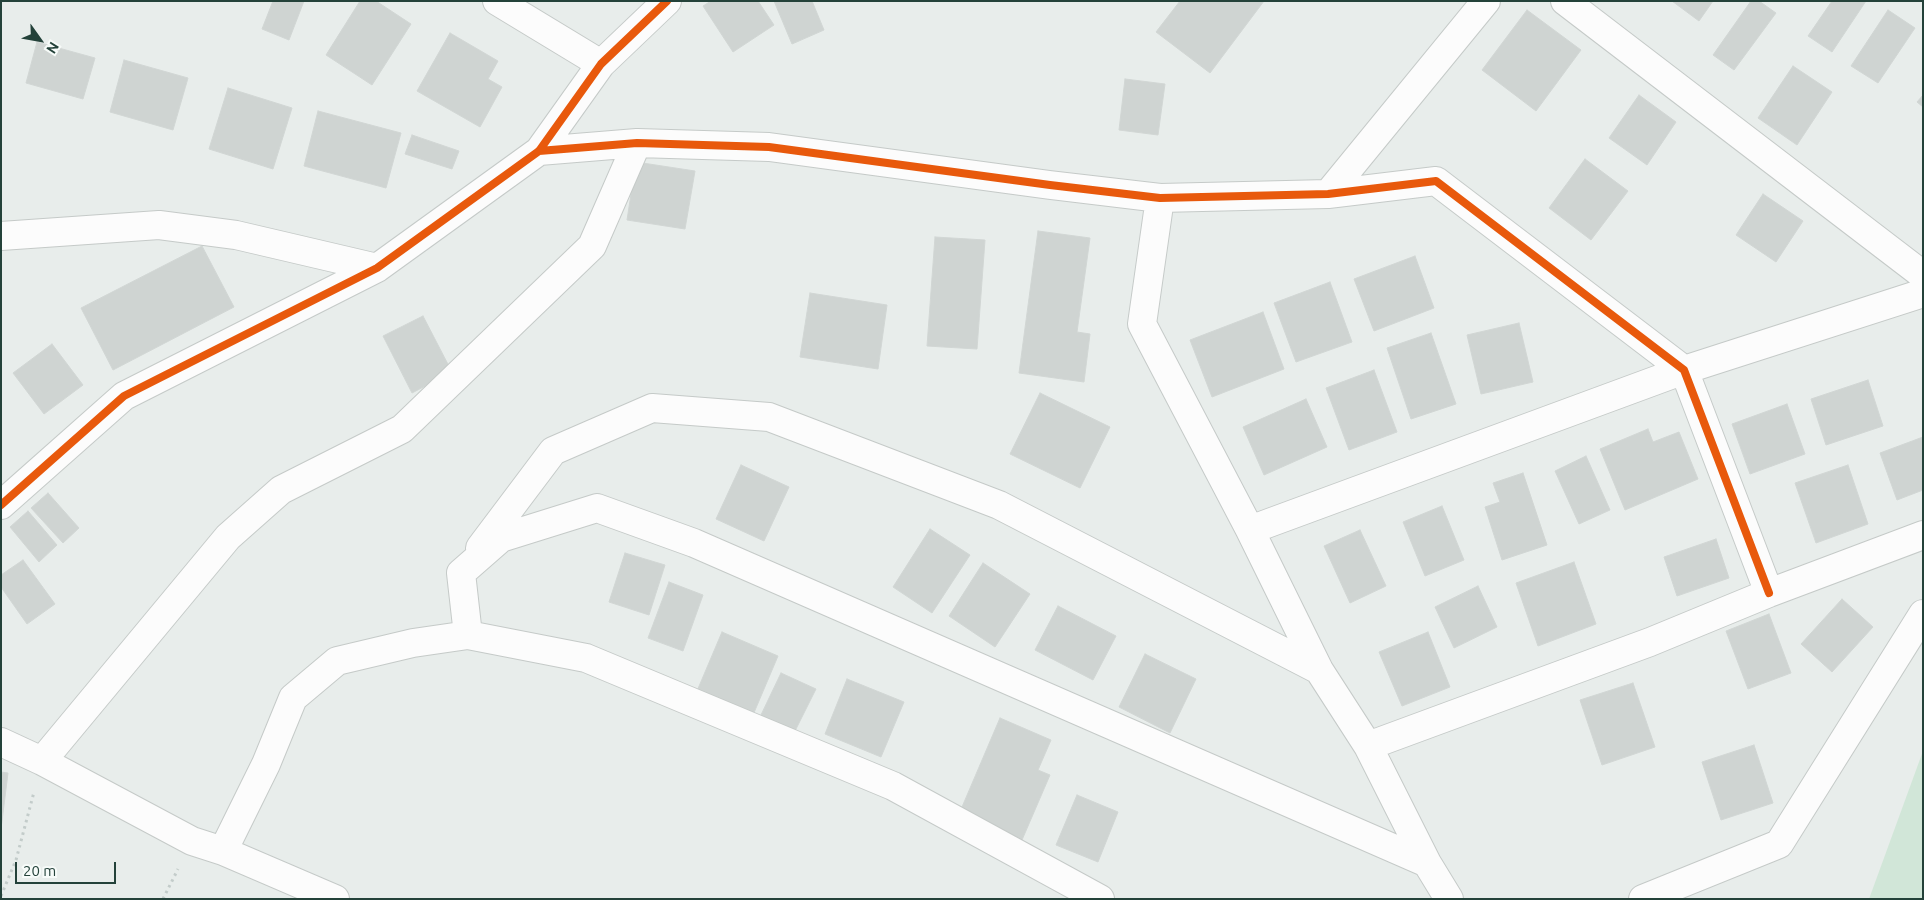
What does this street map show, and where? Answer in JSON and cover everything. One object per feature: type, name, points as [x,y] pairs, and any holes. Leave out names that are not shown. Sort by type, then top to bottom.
[{"type":"street","points":[[497,1],[601,64]]},
{"type":"street","points":[[1,505],[124,396],[377,268],[539,151],[601,64],[667,1]]},
{"type":"street","points":[[1328,194],[1486,1]]},
{"type":"street","points":[[1565,1],[1923,275]]},
{"type":"street","points":[[539,151],[637,142],[769,147],[1160,198],[1328,194],[1436,181],[1684,370],[1769,593]]},
{"type":"street","points":[[42,761],[228,537],[281,490],[402,429],[592,246],[637,142]]},
{"type":"street","points":[[1160,198],[1142,324],[1250,530],[1319,670],[1368,746],[1448,899]]},
{"type":"street","points":[[1,236],[159,225],[236,235],[377,268]]},
{"type":"street","points":[[1250,530],[1684,370],[1923,293]]},
{"type":"street","points":[[468,635],[461,573],[553,451],[652,408],[769,417],[998,505],[1319,670]]},
{"type":"street","points":[[461,573],[501,538],[597,508],[703,547],[1428,863]]},
{"type":"street","points":[[1368,746],[1650,642],[1769,593],[1923,535]]},
{"type":"street","points":[[1643,899],[1779,844],[1923,614]]},
{"type":"street","points":[[223,851],[266,764],[293,698],[338,661],[413,643],[468,635],[586,658],[893,786],[1100,899]]},
{"type":"street","points":[[1,742],[42,761],[192,841],[223,851],[335,899]]},
{"type":"path","points":[[1,896],[16,860],[42,761]]},
{"type":"green space","points":[[1923,751],[1923,899],[1869,899]]},
{"type":"building","points":[[273,1],[304,1],[289,40],[262,29]]},
{"type":"building","points":[[360,1],[376,1],[411,24],[372,85],[326,55]]},
{"type":"building","points":[[711,1],[758,1],[774,25],[733,52],[703,6]]},
{"type":"building","points":[[774,1],[812,1],[824,30],[792,44]]},
{"type":"building","points":[[1180,1],[1264,1],[1210,73],[1156,32]]},
{"type":"building","points":[[1672,1],[1713,1],[1699,21]]},
{"type":"building","points":[[1751,1],[1759,1],[1776,13],[1734,70],[1713,55]]},
{"type":"building","points":[[1832,1],[1866,1],[1832,52],[1808,36]]},
{"type":"building","points":[[1527,10],[1581,50],[1536,111],[1482,70]]},
{"type":"building","points":[[1888,10],[1915,28],[1878,83],[1851,66]]},
{"type":"building","points":[[450,33],[498,61],[488,79],[502,87],[480,127],[417,91]]},
{"type":"building","points":[[37,42],[95,58],[83,99],[26,83]]},
{"type":"building","points":[[124,60],[188,78],[173,130],[110,112]]},
{"type":"building","points":[[1793,66],[1832,92],[1797,145],[1758,118]]},
{"type":"building","points":[[1125,79],[1165,84],[1158,135],[1119,130]]},
{"type":"building","points":[[228,88],[292,108],[273,169],[209,149]]},
{"type":"building","points":[[1639,95],[1676,122],[1647,165],[1609,138]]},
{"type":"building","points":[[1923,95],[1923,107],[1917,102]]},
{"type":"building","points":[[318,111],[401,133],[386,188],[304,166]]},
{"type":"building","points":[[412,135],[459,151],[452,169],[405,154]]},
{"type":"building","points":[[1585,159],[1628,191],[1591,240],[1549,208]]},
{"type":"building","points":[[636,162],[695,171],[685,229],[627,220]]},
{"type":"building","points":[[1763,194],[1803,221],[1776,262],[1736,235]]},
{"type":"building","points":[[1038,231],[1090,238],[1077,332],[1090,334],[1084,382],[1019,373]]},
{"type":"building","points":[[935,237],[985,240],[977,349],[927,346]]},
{"type":"building","points":[[202,246],[234,307],[113,370],[81,308]]},
{"type":"building","points":[[1415,256],[1434,308],[1374,331],[1354,279]]},
{"type":"building","points":[[1330,282],[1352,342],[1296,362],[1274,303]]},
{"type":"building","points":[[810,293],[887,305],[878,369],[800,357]]},
{"type":"building","points":[[1263,312],[1284,369],[1212,397],[1190,340]]},
{"type":"building","points":[[423,316],[452,372],[412,393],[383,336]]},
{"type":"building","points":[[1519,323],[1533,382],[1481,394],[1467,335]]},
{"type":"building","points":[[1431,333],[1456,404],[1411,419],[1387,348]]},
{"type":"building","points":[[52,344],[83,385],[44,414],[13,373]]},
{"type":"building","points":[[1374,370],[1397,432],[1349,450],[1326,388]]},
{"type":"building","points":[[1868,380],[1883,426],[1826,445],[1811,399]]},
{"type":"building","points":[[1040,393],[1110,427],[1080,488],[1010,454]]},
{"type":"building","points":[[1306,399],[1327,447],[1264,475],[1243,427]]},
{"type":"building","points":[[1787,404],[1805,454],[1750,474],[1732,424]]},
{"type":"building","points":[[1648,429],[1653,442],[1679,432],[1698,479],[1625,510],[1600,449]]},
{"type":"building","points":[[1923,437],[1923,490],[1897,500],[1880,453]]},
{"type":"building","points":[[1586,456],[1610,510],[1579,524],[1555,471]]},
{"type":"building","points":[[741,465],[789,487],[764,541],[716,519]]},
{"type":"building","points":[[1848,465],[1868,524],[1816,543],[1795,483]]},
{"type":"building","points":[[1523,473],[1547,545],[1502,560],[1485,507],[1500,502],[1493,483]]},
{"type":"building","points":[[48,493],[79,528],[63,543],[31,508]]},
{"type":"building","points":[[1442,506],[1464,560],[1425,576],[1403,522]]},
{"type":"building","points":[[28,511],[57,545],[39,562],[10,527]]},
{"type":"building","points":[[930,529],[970,555],[932,613],[893,587]]},
{"type":"building","points":[[1360,530],[1386,586],[1350,603],[1324,546]]},
{"type":"building","points":[[1716,539],[1729,578],[1677,596],[1664,557]]},
{"type":"building","points":[[625,553],[665,565],[649,615],[609,602]]},
{"type":"building","points":[[23,560],[55,604],[27,624],[1,587],[1,575]]},
{"type":"building","points":[[1574,562],[1596,624],[1538,646],[1516,583]]},
{"type":"building","points":[[983,563],[1030,594],[995,647],[949,616]]},
{"type":"building","points":[[669,582],[703,595],[683,651],[648,638]]},
{"type":"building","points":[[1478,586],[1497,627],[1454,648],[1435,607]]},
{"type":"building","points":[[1842,599],[1873,627],[1832,672],[1801,644]]},
{"type":"building","points":[[1058,606],[1116,636],[1093,680],[1035,650]]},
{"type":"building","points":[[1769,614],[1791,673],[1748,689],[1726,631]]},
{"type":"building","points":[[722,632],[778,656],[753,715],[697,691]]},
{"type":"building","points":[[1428,632],[1450,687],[1402,706],[1379,652]]},
{"type":"building","points":[[1145,654],[1196,679],[1170,733],[1119,707]]},
{"type":"building","points":[[781,673],[816,689],[794,733],[760,717]]},
{"type":"building","points":[[847,679],[904,702],[881,757],[825,734]]},
{"type":"building","points":[[1633,683],[1655,747],[1602,765],[1580,700]]},
{"type":"building","points":[[1000,718],[1051,740],[1038,770],[1050,775],[1022,840],[959,814]]},
{"type":"building","points":[[1754,745],[1773,803],[1721,820],[1702,762]]},
{"type":"building","points":[[1,772],[8,773],[1,829]]},
{"type":"building","points":[[1077,795],[1118,812],[1098,862],[1056,845]]},
{"type":"cycle path","points":[[1,505],[124,396],[377,268],[539,151],[601,64],[667,1]]},
{"type":"cycle path","points":[[539,151],[637,143],[769,147],[1160,198],[1328,194],[1436,181],[1684,370],[1769,593]]}]
